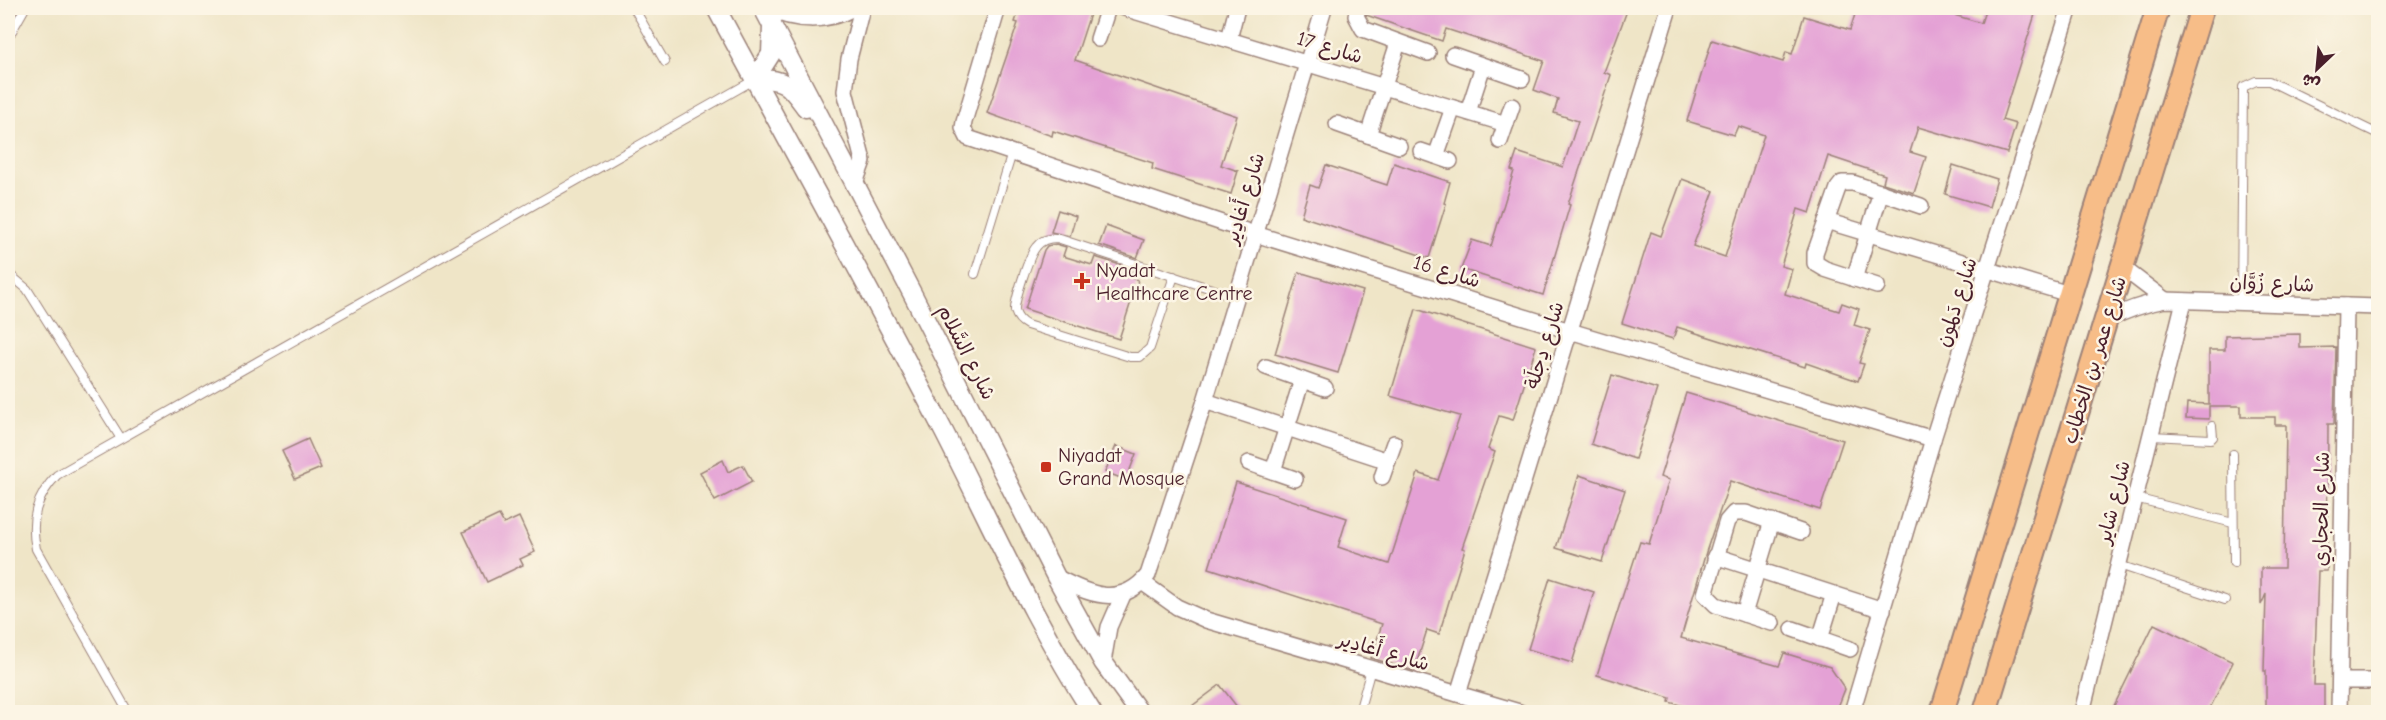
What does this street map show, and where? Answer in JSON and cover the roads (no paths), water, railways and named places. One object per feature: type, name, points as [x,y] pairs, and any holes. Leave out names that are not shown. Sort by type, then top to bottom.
[{"type":"main road","name":"شارع عمر بن الخطاب","points":[[1942,712],[2072,295],[2158,8]]},
{"type":"main road","name":"شارع عمر بن الخطاب","points":[[1985,712],[2202,8]]},
{"type":"street","points":[[716,8],[848,248],[993,526],[1039,621],[1092,712]]},
{"type":"street","name":"شارع السَّلام","points":[[763,8],[770,16],[854,186],[914,297],[1056,577],[1103,662],[1139,712]]},
{"type":"street","points":[[755,80],[771,54],[770,16],[780,14],[801,19],[823,19],[854,8]]},
{"type":"street","points":[[854,186],[863,161],[845,91],[849,59],[862,8]]},
{"type":"street","name":"شارع 16","points":[[998,8],[964,122],[963,128],[968,138],[1255,234],[1933,439]]},
{"type":"street","points":[[1098,39],[1108,8]]},
{"type":"street","name":"شارع 17","points":[[1124,8],[1157,12],[1229,39],[1506,124]]},
{"type":"street","points":[[1229,39],[1238,8]]},
{"type":"street","name":"شارع أَغادِير","points":[[1123,595],[1148,575],[1155,556],[1205,401],[1324,8]]},
{"type":"street","name":"شارع 17","points":[[1358,8],[1356,16],[1363,29],[1428,53]]},
{"type":"street","name":"شارع دِجلَة","points":[[1458,694],[1669,8]]},
{"type":"street","name":"شارع دَلمون","points":[[1852,712],[1933,439],[2070,8]]},
{"type":"street","name":"شارع 17","points":[[1368,135],[1398,43]]},
{"type":"street","points":[[1453,55],[1522,79]]},
{"type":"street","points":[[1436,156],[1483,66]]},
{"type":"street","points":[[755,80],[778,79],[788,85],[811,114],[822,123]]},
{"type":"street","points":[[1500,141],[1512,106]]},
{"type":"street","points":[[1337,124],[1400,146]]},
{"type":"street","points":[[1877,286],[1825,269],[1815,263],[1815,253],[1835,194],[1842,183],[1853,183],[1921,206]]},
{"type":"street","points":[[1854,279],[1881,192]]},
{"type":"street","points":[[1826,220],[2072,295]]},
{"type":"street","points":[[2123,268],[2164,300]]},
{"type":"street","name":"شارع زُوَّان","points":[[2107,320],[2144,303],[2164,300],[2379,307]]},
{"type":"street","name":"شارع شاير","points":[[2082,712],[2184,301]]},
{"type":"street","name":"شارع الحجاري","points":[[2339,712],[2346,306]]},
{"type":"street","points":[[1266,367],[1325,388]]},
{"type":"street","points":[[1273,471],[1302,380]]},
{"type":"street","points":[[1205,401],[1388,461]]},
{"type":"street","points":[[1382,477],[1394,443]]},
{"type":"street","points":[[1249,463],[1295,479]]},
{"type":"street","points":[[1772,623],[1716,604],[1707,598],[1706,587],[1715,556],[1727,521],[1734,513],[1746,513],[1802,532]]},
{"type":"street","points":[[1744,614],[1772,521]]},
{"type":"street","points":[[1715,556],[1883,610]]},
{"type":"street","points":[[1056,577],[1081,590],[1095,594],[1123,595],[1109,627],[1103,662]]},
{"type":"street","name":"شارع أَغادِير","points":[[1142,582],[1177,607],[1206,620],[1519,712]]},
{"type":"street","points":[[1820,639],[1834,594]]},
{"type":"street","points":[[1793,629],[1850,649]]},
{"type":"street","points":[[2340,681],[2379,681]]},
{"type":"lane","points":[[8,38],[25,8]]},
{"type":"lane","points":[[634,8],[665,63]]},
{"type":"lane","points":[[128,712],[36,549],[33,516],[46,486],[57,475],[120,437],[755,80]]},
{"type":"lane","points":[[2241,303],[2243,87],[2256,81],[2269,81],[2379,134]]},
{"type":"lane","points":[[975,274],[1012,153]]},
{"type":"lane","points":[[1174,276],[1150,348],[1140,357],[1130,357],[1027,325],[1018,319],[1015,309],[1033,251],[1041,242],[1052,238],[1174,276],[1236,297]]},
{"type":"lane","points":[[8,273],[27,289],[120,437]]},
{"type":"lane","points":[[2151,435],[2211,439],[2214,434],[2212,426]]},
{"type":"lane","points":[[2232,454],[2234,563]]},
{"type":"lane","points":[[2135,498],[2233,523]]},
{"type":"lane","points":[[2119,565],[2225,600]]},
{"type":"lane","points":[[1359,712],[1371,669]]},
{"type":"place","name":"Nyadat Healthcare Centre","points":[[1082,281]]},
{"type":"place","name":"Niyadat Grand Mosque","points":[[1046,467]]}]
